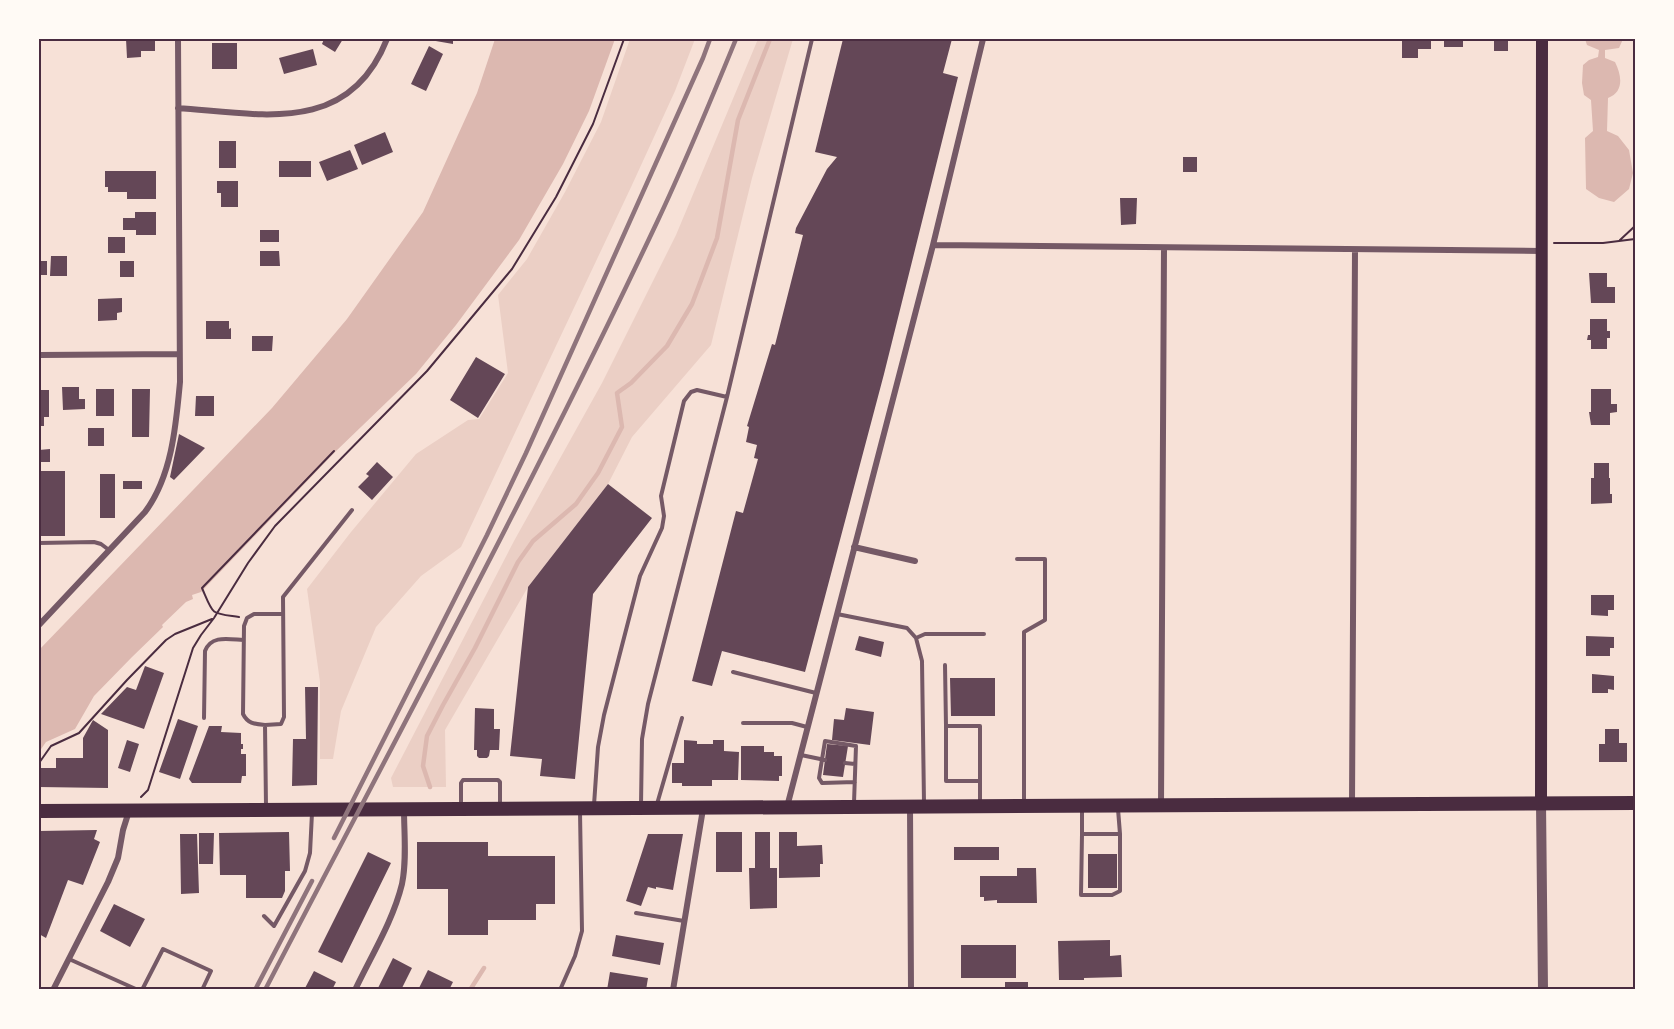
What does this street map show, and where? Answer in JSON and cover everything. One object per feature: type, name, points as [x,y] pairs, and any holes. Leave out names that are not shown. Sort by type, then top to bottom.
[{"type":"main road","points":[[1541,803],[1542,39]]},
{"type":"main road","points":[[39,811],[1635,803]]},
{"type":"street","points":[[39,625],[153,501],[161,483],[173,438],[180,382],[178,39]]},
{"type":"street","points":[[178,108],[278,115],[302,113],[324,107],[341,99],[358,86],[372,69],[387,39]]},
{"type":"street","points":[[787,807],[933,245],[983,39]]},
{"type":"street","points":[[933,245],[1541,251]]},
{"type":"street","points":[[1161,805],[1164,248]]},
{"type":"street","points":[[1352,804],[1355,250]]},
{"type":"street","points":[[39,355],[179,354]]},
{"type":"street","points":[[854,547],[915,561]]},
{"type":"street","points":[[1541,803],[1543,990]]},
{"type":"street","points":[[911,990],[917,807]]},
{"type":"street","points":[[355,990],[395,908],[402,882],[404,808]]},
{"type":"street","points":[[673,990],[704,808]]},
{"type":"street","points":[[53,990],[108,882],[118,858],[129,810]]},
{"type":"lane","points":[[641,808],[642,739],[648,704],[727,397],[812,39]]},
{"type":"lane","points":[[560,990],[575,956],[582,931],[587,808],[604,715],[639,576],[662,528],[664,516],[661,496],[684,401],[691,392],[697,390],[727,397]]},
{"type":"lane","points":[[283,614],[254,614],[247,618],[244,626],[243,714],[252,724],[281,724],[284,717],[283,597],[352,510]]},
{"type":"lane","points":[[39,543],[94,542],[109,550]]},
{"type":"lane","points":[[1017,559],[1045,559],[1045,620],[1024,632],[1024,806]]},
{"type":"lane","points":[[837,614],[907,628],[916,638],[922,661],[917,807]]},
{"type":"lane","points":[[916,638],[925,634],[984,634]]},
{"type":"lane","points":[[204,718],[205,651],[208,644],[213,639],[243,640]]},
{"type":"lane","points":[[945,665],[946,781],[980,781]]},
{"type":"lane","points":[[733,672],[816,693]]},
{"type":"lane","points":[[655,808],[682,718]]},
{"type":"lane","points":[[743,723],[792,723],[807,727]]},
{"type":"lane","points":[[265,725],[266,809]]},
{"type":"lane","points":[[946,726],[980,726],[980,806]]},
{"type":"lane","points":[[854,807],[855,782],[855,764],[856,746],[825,741],[824,759],[819,778],[822,783],[855,782]]},
{"type":"lane","points":[[800,754],[824,759]]},
{"type":"lane","points":[[845,763],[855,764]]},
{"type":"lane","points":[[460,808],[463,780],[498,780],[500,782],[500,808]]},
{"type":"lane","points":[[1082,806],[1081,895],[1112,895],[1120,891],[1118,806]]},
{"type":"lane","points":[[264,916],[274,926],[305,871],[310,853],[312,809]]},
{"type":"lane","points":[[1082,834],[1120,834]]},
{"type":"lane","points":[[636,913],[684,921]]},
{"type":"lane","points":[[69,959],[140,990],[163,949],[211,971],[202,990]]},
{"type":"path","points":[[129,810],[148,790],[193,648],[201,635],[275,526],[427,371],[512,268],[556,197],[593,124],[624,39]]},
{"type":"path","points":[[1620,241],[1635,226]]},
{"type":"path","points":[[1554,243],[1603,243],[1635,238]]},
{"type":"path","points":[[247,618],[213,612],[202,588],[334,452]]},
{"type":"path","points":[[39,763],[51,746],[80,733],[166,640],[214,618]]},
{"type":"shaded area","points":[[495,39],[615,39],[589,111],[563,164],[519,240],[456,325],[416,374],[335,452],[201,592],[192,595],[193,599],[186,602],[162,625],[163,627],[94,696],[75,729],[46,742],[39,752],[39,650],[272,408],[347,319],[423,212],[477,93]]},
{"type":"shaded area","points":[[630,39],[695,39],[675,91],[632,185],[461,547],[421,576],[376,627],[341,711],[333,759],[320,759],[320,682],[307,589],[416,454],[468,420],[479,419],[508,373],[498,295],[527,259],[565,192],[601,122]]},
{"type":"shaded area","points":[[758,39],[793,39],[752,178],[711,345],[632,437],[608,484],[528,587],[445,730],[446,787],[393,787],[391,778],[514,541],[602,383],[676,235]]},
{"type":"shaded area","points":[[1585,39],[1623,39],[1619,48],[1605,50],[1605,58],[1615,62],[1620,78],[1617,92],[1608,98],[1607,131],[1618,136],[1629,150],[1633,173],[1629,189],[1614,202],[1599,198],[1586,189],[1585,138],[1593,131],[1591,100],[1584,95],[1582,83],[1583,65],[1598,57],[1599,50],[1587,45]]},
{"type":"building","points":[[126,39],[155,39],[155,51],[141,51],[141,57],[127,58]]},
{"type":"building","points":[[324,39],[343,39],[335,52],[322,44]]},
{"type":"building","points":[[453,39],[453,44],[430,40]]},
{"type":"building","points":[[843,39],[952,39],[943,73],[958,77],[884,374],[805,672],[722,651],[712,686],[692,681],[736,511],[743,513],[758,459],[754,458],[757,445],[746,442],[749,427],[747,426],[772,344],[775,345],[803,235],[795,233],[796,228],[827,169],[837,157],[815,152]]},
{"type":"building","points":[[1402,39],[1431,39],[1431,49],[1418,49],[1418,58],[1402,58]]},
{"type":"building","points":[[1444,39],[1463,39],[1463,47],[1444,47]]},
{"type":"building","points":[[1494,39],[1508,39],[1508,51],[1494,51]]},
{"type":"building","points":[[212,43],[237,43],[237,69],[212,69]]},
{"type":"building","points":[[429,46],[443,54],[426,91],[411,84]]},
{"type":"building","points":[[313,49],[317,65],[284,74],[279,58]]},
{"type":"building","points":[[385,132],[393,152],[362,165],[354,145]]},
{"type":"building","points":[[219,141],[236,141],[236,168],[219,168]]},
{"type":"building","points":[[350,150],[358,169],[327,181],[319,162]]},
{"type":"building","points":[[1183,157],[1197,157],[1197,172],[1183,172]]},
{"type":"building","points":[[279,161],[311,161],[311,177],[279,177]]},
{"type":"building","points":[[105,171],[156,171],[156,199],[127,199],[127,192],[108,192],[108,187],[105,187]]},
{"type":"building","points":[[217,181],[238,181],[238,207],[221,207],[221,193],[217,193]]},
{"type":"building","points":[[1120,198],[1137,198],[1136,224],[1121,225]]},
{"type":"building","points":[[135,212],[156,212],[156,235],[136,235],[136,230],[123,230],[123,218],[135,218]]},
{"type":"building","points":[[260,230],[279,230],[279,242],[260,242]]},
{"type":"building","points":[[108,237],[125,237],[125,253],[108,253]]},
{"type":"building","points":[[260,251],[279,251],[280,266],[260,266]]},
{"type":"building","points":[[51,256],[67,256],[67,276],[50,276]]},
{"type":"building","points":[[39,261],[47,261],[47,275],[39,275]]},
{"type":"building","points":[[120,261],[134,261],[134,277],[120,277]]},
{"type":"building","points":[[1589,273],[1607,273],[1607,287],[1615,287],[1615,303],[1591,303]]},
{"type":"building","points":[[122,298],[122,312],[117,313],[117,320],[98,321],[98,299]]},
{"type":"building","points":[[1590,319],[1607,319],[1607,331],[1610,331],[1610,338],[1607,338],[1607,349],[1591,349],[1591,340],[1587,340],[1590,335]]},
{"type":"building","points":[[206,321],[229,321],[231,339],[206,339]]},
{"type":"building","points":[[252,336],[273,336],[272,351],[252,351]]},
{"type":"building","points":[[476,357],[505,374],[478,418],[450,400]]},
{"type":"building","points":[[62,387],[79,387],[79,399],[85,399],[85,409],[63,410]]},
{"type":"building","points":[[96,389],[114,389],[114,416],[96,416]]},
{"type":"building","points":[[132,389],[150,389],[149,437],[132,437]]},
{"type":"building","points":[[1591,389],[1611,389],[1611,404],[1617,404],[1617,412],[1610,413],[1610,425],[1591,425],[1589,412],[1591,412]]},
{"type":"building","points":[[39,390],[49,390],[49,417],[44,417],[44,426],[39,426]]},
{"type":"building","points":[[196,396],[214,396],[214,416],[195,416]]},
{"type":"building","points":[[88,428],[104,428],[104,446],[88,446]]},
{"type":"building","points":[[179,434],[205,448],[174,480],[170,477]]},
{"type":"building","points":[[50,449],[50,462],[39,462],[39,450]]},
{"type":"building","points":[[377,462],[393,477],[372,500],[358,487],[369,476],[366,474]]},
{"type":"building","points":[[1594,463],[1609,463],[1612,503],[1591,504],[1591,478],[1594,478]]},
{"type":"building","points":[[39,471],[65,471],[65,536],[39,536]]},
{"type":"building","points":[[100,474],[115,474],[115,518],[100,518]]},
{"type":"building","points":[[123,481],[142,481],[142,489],[123,489]]},
{"type":"building","points":[[608,484],[652,518],[593,594],[575,779],[540,776],[542,759],[510,756],[528,587]]},
{"type":"building","points":[[1591,595],[1614,595],[1614,610],[1608,610],[1608,616],[1591,615]]},
{"type":"building","points":[[859,636],[884,642],[881,657],[855,650]]},
{"type":"building","points":[[1586,636],[1614,637],[1614,648],[1610,648],[1610,656],[1586,656]]},
{"type":"building","points":[[145,666],[164,673],[144,729],[101,714],[127,687],[136,690]]},
{"type":"building","points":[[1592,674],[1614,676],[1614,690],[1608,689],[1608,693],[1592,693]]},
{"type":"building","points":[[950,678],[995,678],[995,716],[951,716]]},
{"type":"building","points":[[305,687],[318,687],[317,785],[292,786],[293,739],[306,739]]},
{"type":"building","points":[[475,708],[494,709],[494,729],[500,729],[499,750],[490,750],[487,758],[479,758],[477,750],[474,750]]},
{"type":"building","points":[[846,708],[874,712],[870,745],[832,740],[834,719],[844,720]]},
{"type":"building","points":[[178,719],[198,726],[180,779],[159,772]]},
{"type":"building","points":[[93,720],[108,730],[108,788],[39,787],[39,768],[56,768],[56,758],[83,758],[83,738]]},
{"type":"building","points":[[209,726],[222,726],[221,732],[241,733],[243,749],[241,749],[241,754],[246,754],[246,776],[242,776],[241,783],[192,783],[189,779]]},
{"type":"building","points":[[1605,729],[1619,729],[1619,743],[1627,743],[1627,762],[1599,762],[1599,744],[1605,744]]},
{"type":"building","points":[[127,740],[139,744],[130,772],[118,768]]},
{"type":"building","points":[[684,740],[697,741],[697,744],[713,744],[713,740],[724,740],[724,751],[739,752],[738,780],[712,780],[712,786],[682,786],[682,783],[672,783],[672,763],[684,763]]},
{"type":"building","points":[[827,744],[848,746],[843,777],[823,775]]},
{"type":"building","points":[[741,746],[764,746],[764,752],[774,752],[774,756],[782,756],[782,776],[779,776],[779,781],[741,780]]},
{"type":"building","points":[[97,830],[94,839],[100,842],[83,885],[68,880],[46,938],[39,934],[39,831]]},
{"type":"building","points":[[289,832],[290,871],[285,871],[285,891],[282,898],[246,898],[246,875],[220,875],[219,833]]},
{"type":"building","points":[[716,832],[742,832],[742,872],[716,872]]},
{"type":"building","points":[[755,832],[770,832],[770,868],[777,868],[777,908],[750,909],[749,868],[755,868]]},
{"type":"building","points":[[779,832],[797,832],[797,846],[822,845],[823,864],[820,864],[820,877],[779,878]]},
{"type":"building","points":[[199,833],[214,833],[213,864],[199,864]]},
{"type":"building","points":[[180,834],[197,834],[199,893],[181,894]]},
{"type":"building","points":[[648,834],[683,834],[673,890],[648,887],[641,906],[626,901]]},
{"type":"building","points":[[417,842],[488,842],[488,856],[555,856],[555,904],[536,904],[536,920],[488,920],[488,935],[448,935],[448,889],[417,889]]},
{"type":"building","points":[[954,847],[999,847],[999,860],[954,860]]},
{"type":"building","points":[[368,852],[391,863],[342,963],[318,952]]},
{"type":"building","points":[[1088,854],[1117,854],[1117,888],[1088,888]]},
{"type":"building","points":[[1017,868],[1036,868],[1037,903],[997,903],[997,900],[984,901],[984,897],[980,897],[980,876],[1017,876]]},
{"type":"building","points":[[114,904],[145,919],[130,947],[100,931]]},
{"type":"building","points":[[616,935],[664,943],[660,965],[612,956]]},
{"type":"building","points":[[1110,940],[1110,956],[1121,955],[1122,977],[1059,980],[1058,941]]},
{"type":"building","points":[[961,945],[1016,945],[1016,978],[961,978]]},
{"type":"building","points":[[393,958],[412,968],[401,990],[377,990]]},
{"type":"building","points":[[428,970],[453,982],[449,990],[418,990]]},
{"type":"building","points":[[314,971],[336,982],[332,990],[304,990]]},
{"type":"building","points":[[610,972],[648,978],[646,990],[607,990]]},
{"type":"building","points":[[1005,982],[1028,982],[1028,990],[1005,990]]},
{"type":"waterway","points":[[430,787],[423,766],[427,736],[518,562],[533,541],[576,504],[598,473],[622,427],[617,393],[631,383],[667,346],[692,304],[717,238],[738,120],[770,39]]},
{"type":"waterway","points":[[470,990],[484,968]]},
{"type":"railway","points":[[334,838],[526,453],[710,39]]},
{"type":"railway","points":[[265,990],[465,607],[611,318],[668,198],[736,39]]},
{"type":"railway","points":[[255,990],[312,881]]}]
